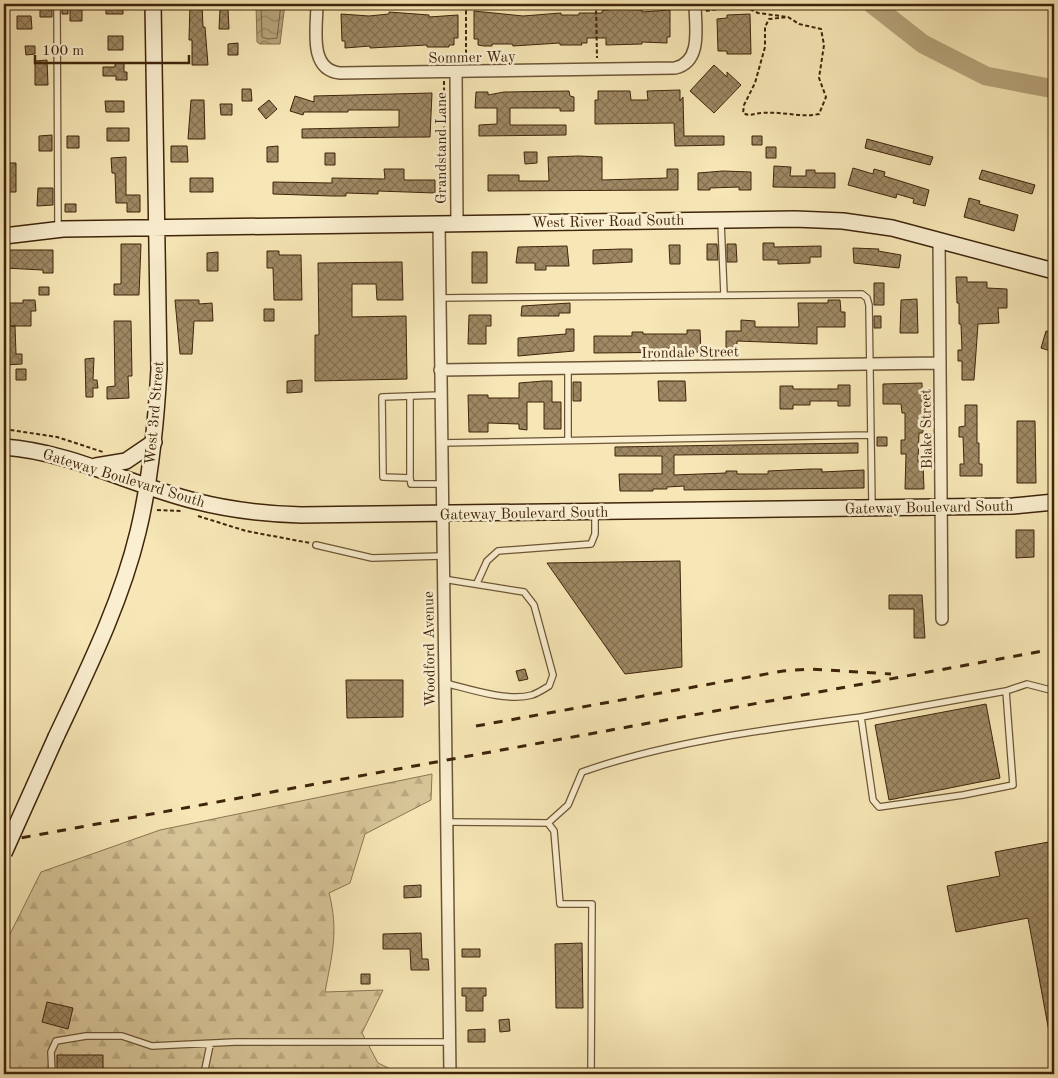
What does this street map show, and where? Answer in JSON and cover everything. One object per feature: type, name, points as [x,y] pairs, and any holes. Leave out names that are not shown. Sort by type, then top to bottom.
[{"type":"main road","name":"West 3rd Street","points":[[4,853],[98,646],[121,588],[138,532],[147,486],[154,442],[159,369],[153,4]]},
{"type":"main road","name":"West River Road South","points":[[4,236],[58,229],[795,219],[844,221],[892,228],[940,239],[1054,271]]},
{"type":"main road","points":[[95,467],[126,461],[154,442]]},
{"type":"main road","name":"Gateway Boulevard South","points":[[4,447],[41,451],[95,467],[194,501],[265,514],[442,514],[1014,506],[1054,502]]},
{"type":"street","name":"Sommer Way","points":[[321,5],[318,59],[329,70],[340,73],[667,69],[686,64],[694,53],[695,4]]},
{"type":"street","name":"Grandstand Lane","points":[[456,72],[457,223]]},
{"type":"street","name":"Woodford Avenue","points":[[439,224],[442,579],[450,1074]]},
{"type":"street","name":"Blake Street","points":[[940,239],[942,620]]},
{"type":"street","name":"Irondale Street","points":[[440,370],[940,363]]},
{"type":"lane","points":[[57,4],[58,229]]},
{"type":"lane","points":[[721,220],[724,294]]},
{"type":"lane","points":[[439,298],[862,294],[867,298],[869,305],[872,508]]},
{"type":"lane","points":[[568,368],[568,440]]},
{"type":"lane","points":[[410,478],[383,477],[382,397],[440,395]]},
{"type":"lane","points":[[410,396],[411,484],[442,484]]},
{"type":"lane","points":[[441,443],[870,435]]},
{"type":"lane","points":[[477,584],[487,562],[498,551],[591,544],[595,534],[596,512]]},
{"type":"lane","points":[[316,545],[372,558],[442,556]]},
{"type":"lane","points":[[442,579],[518,590],[530,596],[534,604],[553,675],[552,683],[534,694],[523,697],[492,694],[444,683]]},
{"type":"lane","points":[[447,822],[548,823],[568,805],[582,772],[620,759],[757,731],[861,717],[1006,691],[1027,684],[1054,691]]},
{"type":"lane","points":[[861,717],[873,800],[879,807],[963,795],[1013,785],[1006,691]]},
{"type":"lane","points":[[548,823],[554,831],[560,904],[592,904],[591,1074]]},
{"type":"lane","points":[[52,1074],[51,1052],[56,1041],[86,1036],[122,1036],[152,1046],[210,1045],[235,1042],[449,1042]]},
{"type":"lane","points":[[204,1074],[210,1045]]},
{"type":"path","points":[[321,5],[337,4],[361,9],[398,4]]},
{"type":"path","points":[[428,4],[446,4]]},
{"type":"path","points":[[466,4],[466,62]]},
{"type":"path","points":[[486,4],[522,8],[570,4]]},
{"type":"path","points":[[596,4],[598,60]]},
{"type":"path","points":[[612,4],[633,6],[654,4]]},
{"type":"path","points":[[706,11],[741,5],[758,14],[788,17],[799,24],[818,27],[823,34],[824,45],[819,78],[826,97],[820,114],[802,116],[780,112],[762,113],[752,116],[745,114],[744,105],[755,83],[765,47],[766,23],[769,19],[788,17]]},
{"type":"path","points":[[444,72],[445,198]]},
{"type":"path","points":[[4,429],[57,437],[108,453]]},
{"type":"path","points":[[154,510],[186,512]]},
{"type":"path","points":[[191,514],[246,531],[316,545]]},
{"type":"green space","points":[[432,774],[431,800],[365,834],[350,883],[329,893],[334,931],[325,992],[383,990],[362,1033],[378,1063],[401,1074],[4,1074],[4,946],[41,872],[160,830]]},
{"type":"water","points":[[256,4],[285,4],[280,44],[260,44],[257,42]]},
{"type":"building","points":[[106,4],[123,4],[123,14],[106,14]]},
{"type":"building","points":[[190,4],[202,4],[208,65],[192,65],[192,40],[189,40]]},
{"type":"building","points":[[62,5],[68,5],[68,14],[62,14]]},
{"type":"building","points":[[40,6],[52,6],[52,17],[40,17]]},
{"type":"building","points":[[70,8],[82,9],[82,21],[70,21]]},
{"type":"building","points":[[220,9],[228,9],[229,29],[219,29]]},
{"type":"building","points":[[612,9],[642,10],[642,12],[670,10],[670,37],[667,37],[667,43],[642,42],[642,44],[606,45],[606,38],[587,38],[587,43],[581,43],[582,45],[560,45],[560,43],[513,46],[512,44],[492,44],[492,46],[484,46],[478,45],[478,39],[474,39],[474,11],[523,16],[561,13],[561,15],[579,15],[579,13],[602,13],[602,11]]},
{"type":"building","points":[[389,12],[429,15],[429,17],[458,15],[458,38],[454,38],[454,45],[449,45],[449,47],[427,47],[427,45],[345,48],[345,41],[342,41],[341,14],[369,16],[389,14]]},
{"type":"building","points":[[750,14],[751,54],[727,54],[727,51],[718,51],[717,19],[727,18],[727,15]]},
{"type":"building","points":[[17,16],[31,16],[32,29],[17,29]]},
{"type":"building","points":[[108,36],[123,36],[123,50],[108,50]]},
{"type":"building","points":[[238,43],[238,55],[228,55],[228,44]]},
{"type":"building","points":[[25,46],[35,46],[35,54],[26,55]]},
{"type":"building","points":[[47,60],[48,85],[35,85],[35,61]]},
{"type":"building","points":[[115,63],[124,63],[124,72],[127,72],[127,80],[116,80],[116,76],[103,76],[103,67],[115,67]]},
{"type":"building","points":[[714,65],[727,77],[727,72],[741,85],[714,113],[690,91]]},
{"type":"building","points":[[242,89],[251,89],[252,101],[242,101]]},
{"type":"building","points":[[680,90],[680,101],[683,97],[684,136],[724,136],[724,145],[675,146],[674,123],[595,124],[595,100],[598,100],[598,91],[630,91],[631,100],[648,100],[647,91]]},
{"type":"building","points":[[569,91],[570,96],[574,97],[574,111],[560,111],[560,108],[510,108],[510,125],[566,125],[566,135],[479,136],[479,125],[497,124],[497,108],[475,108],[476,92],[488,92],[488,95],[504,92]]},
{"type":"building","points":[[432,93],[430,137],[302,138],[302,129],[399,127],[399,110],[304,112],[303,115],[290,111],[295,96],[314,102],[314,96]]},
{"type":"building","points":[[191,100],[204,100],[205,139],[188,139]]},
{"type":"building","points":[[269,100],[277,109],[266,119],[258,109]]},
{"type":"building","points":[[105,101],[124,101],[124,112],[106,112]]},
{"type":"building","points":[[220,104],[232,104],[232,115],[221,115]]},
{"type":"building","points":[[107,128],[129,128],[129,141],[107,141]]},
{"type":"building","points":[[52,135],[52,151],[39,151],[39,136]]},
{"type":"building","points":[[67,136],[79,136],[79,148],[67,148]]},
{"type":"building","points":[[752,136],[762,136],[762,145],[752,145]]},
{"type":"building","points":[[867,139],[933,157],[930,165],[865,148]]},
{"type":"building","points":[[171,146],[187,146],[188,162],[171,162]]},
{"type":"building","points":[[278,146],[278,162],[267,162],[267,147]]},
{"type":"building","points":[[766,147],[776,147],[776,158],[766,158]]},
{"type":"building","points":[[524,152],[537,152],[537,163],[525,164]]},
{"type":"building","points":[[325,153],[335,153],[335,165],[325,165]]},
{"type":"building","points":[[126,157],[126,195],[140,195],[140,212],[127,212],[127,203],[116,203],[115,173],[112,173],[111,158]]},
{"type":"building","points":[[548,157],[602,157],[602,180],[667,178],[667,169],[678,169],[678,190],[488,191],[488,175],[519,175],[519,181],[549,181]]},
{"type":"building","points":[[4,163],[16,163],[16,192],[4,192]]},
{"type":"building","points":[[774,166],[791,167],[790,176],[806,176],[806,170],[815,170],[815,173],[835,173],[835,188],[773,187]]},
{"type":"building","points":[[853,168],[873,174],[874,169],[885,172],[884,176],[929,190],[925,206],[913,203],[914,199],[897,194],[896,198],[848,185]]},
{"type":"building","points":[[384,169],[404,169],[404,180],[435,180],[435,193],[378,191],[378,194],[346,193],[346,196],[273,194],[273,182],[332,183],[332,178],[385,179]]},
{"type":"building","points":[[982,170],[1035,185],[1032,194],[979,179]]},
{"type":"building","points":[[723,171],[751,172],[751,190],[739,190],[739,187],[698,190],[698,173]]},
{"type":"building","points":[[190,178],[213,178],[213,192],[190,192]]},
{"type":"building","points":[[38,188],[53,188],[53,205],[37,206]]},
{"type":"building","points":[[969,198],[980,201],[979,204],[1018,215],[1014,231],[964,217]]},
{"type":"building","points":[[65,204],[76,204],[76,212],[65,212]]},
{"type":"building","points":[[763,243],[774,243],[774,247],[821,246],[821,257],[810,257],[810,263],[778,264],[778,260],[763,260]]},
{"type":"building","points":[[121,244],[141,244],[139,295],[114,295],[114,284],[121,284]]},
{"type":"building","points":[[707,244],[717,244],[718,260],[707,260]]},
{"type":"building","points":[[727,244],[736,244],[737,262],[727,262]]},
{"type":"building","points":[[669,245],[680,245],[680,264],[670,264]]},
{"type":"building","points":[[567,246],[569,266],[546,266],[546,270],[535,270],[535,263],[516,263],[518,247]]},
{"type":"building","points":[[853,248],[879,249],[878,251],[901,255],[899,268],[854,263]]},
{"type":"building","points":[[632,249],[632,262],[593,264],[593,250]]},
{"type":"building","points":[[8,250],[53,250],[53,273],[43,273],[43,270],[4,268],[4,254],[8,254]]},
{"type":"building","points":[[267,251],[279,251],[279,255],[301,255],[302,300],[274,300],[273,268],[267,268]]},
{"type":"building","points":[[218,252],[218,271],[207,271],[207,253]]},
{"type":"building","points":[[472,252],[487,252],[487,283],[472,283]]},
{"type":"building","points":[[402,262],[403,300],[377,300],[376,284],[352,284],[352,317],[406,316],[407,379],[315,381],[315,335],[319,335],[318,263]]},
{"type":"building","points":[[956,277],[967,277],[967,282],[987,282],[987,288],[1007,289],[1007,308],[998,308],[999,323],[978,324],[974,380],[962,380],[962,361],[958,361],[958,350],[962,350]]},
{"type":"building","points":[[874,283],[884,283],[884,305],[874,305]]},
{"type":"building","points":[[39,287],[49,287],[49,295],[39,295]]},
{"type":"building","points":[[917,299],[918,333],[900,333],[901,300]]},
{"type":"building","points":[[23,300],[35,300],[36,311],[31,311],[31,326],[10,326],[10,303],[23,303]]},
{"type":"building","points":[[175,300],[199,300],[199,304],[212,303],[213,321],[194,321],[192,354],[180,354]]},
{"type":"building","points":[[828,300],[840,300],[841,312],[845,312],[845,327],[817,327],[817,344],[737,341],[737,352],[726,351],[726,331],[741,331],[741,320],[755,321],[755,327],[799,327],[798,303],[828,303]]},
{"type":"building","points":[[570,303],[570,313],[559,313],[559,316],[521,316],[522,306]]},
{"type":"building","points":[[264,309],[274,309],[274,321],[264,321]]},
{"type":"building","points":[[469,315],[491,315],[491,326],[486,326],[486,344],[468,344]]},
{"type":"building","points":[[874,316],[881,316],[881,328],[874,328]]},
{"type":"building","points":[[114,321],[131,321],[132,376],[128,376],[129,398],[107,399],[107,387],[115,386]]},
{"type":"building","points":[[5,326],[15,326],[16,354],[22,354],[22,364],[4,365]]},
{"type":"building","points":[[566,329],[574,329],[574,351],[518,356],[518,338],[566,334]]},
{"type":"building","points":[[687,330],[700,330],[701,352],[594,353],[594,336],[632,336],[632,332],[643,332],[643,334],[687,334]]},
{"type":"building","points":[[1046,331],[1054,333],[1054,352],[1041,348]]},
{"type":"building","points":[[94,358],[93,380],[97,380],[98,388],[93,388],[93,397],[86,397],[85,359]]},
{"type":"building","points":[[16,369],[26,369],[26,380],[16,380]]},
{"type":"building","points":[[302,380],[302,392],[287,393],[287,381]]},
{"type":"building","points":[[552,381],[552,402],[561,402],[561,429],[544,429],[544,402],[527,402],[527,430],[519,429],[519,424],[488,423],[488,432],[469,432],[468,395],[488,395],[488,398],[519,398],[519,383]]},
{"type":"building","points":[[658,381],[685,381],[686,401],[659,401]]},
{"type":"building","points":[[573,382],[581,382],[581,401],[573,401]]},
{"type":"building","points":[[922,383],[923,433],[919,433],[918,462],[923,462],[924,489],[905,489],[906,454],[901,454],[901,440],[905,440],[905,413],[902,413],[901,404],[883,404],[883,384]]},
{"type":"building","points":[[838,385],[850,385],[850,406],[838,406],[838,401],[810,401],[810,405],[793,405],[793,409],[780,409],[780,386],[793,386],[793,389],[838,389]]},
{"type":"building","points":[[965,405],[977,405],[977,443],[979,443],[979,464],[982,464],[982,476],[960,476],[960,464],[964,464],[963,437],[959,437],[959,427],[965,426]]},
{"type":"building","points":[[1017,421],[1035,421],[1036,483],[1017,483]]},
{"type":"building","points":[[877,437],[887,437],[887,446],[877,446]]},
{"type":"building","points":[[858,443],[858,453],[674,455],[674,475],[726,473],[726,471],[737,471],[737,474],[768,474],[768,471],[810,469],[822,469],[822,472],[864,470],[864,488],[684,490],[684,486],[653,489],[653,491],[620,491],[619,474],[662,474],[662,456],[615,456],[615,447]]},
{"type":"building","points":[[1016,530],[1034,530],[1034,557],[1016,558]]},
{"type":"building","points":[[680,561],[682,667],[625,674],[547,563]]},
{"type":"building","points":[[889,595],[922,595],[925,638],[914,638],[914,609],[889,609]]},
{"type":"building","points":[[525,669],[528,679],[519,681],[516,671]]},
{"type":"building","points":[[346,680],[403,680],[403,717],[347,718]]},
{"type":"building","points":[[986,704],[1000,778],[889,800],[875,725]]},
{"type":"building","points":[[1054,841],[1054,1036],[1050,1037],[1028,918],[956,932],[947,886],[1000,876],[995,852]]},
{"type":"building","points":[[421,885],[421,897],[404,898],[404,886]]},
{"type":"building","points":[[421,933],[422,959],[428,959],[429,970],[411,970],[410,949],[383,949],[383,934]]},
{"type":"building","points":[[582,943],[583,1008],[556,1008],[555,944]]},
{"type":"building","points":[[462,949],[480,949],[480,957],[462,957]]},
{"type":"building","points":[[361,974],[370,974],[370,984],[361,984]]},
{"type":"building","points":[[462,988],[486,988],[486,996],[483,996],[483,1011],[466,1011],[466,996],[462,996]]},
{"type":"building","points":[[47,1002],[73,1008],[68,1029],[42,1022]]},
{"type":"building","points":[[509,1019],[510,1031],[500,1032],[499,1020]]},
{"type":"building","points":[[485,1029],[485,1042],[468,1042],[468,1030]]},
{"type":"building","points":[[57,1055],[103,1055],[103,1074],[57,1074]]},
{"type":"waterway","points":[[872,4],[923,44],[986,76],[1054,89]]},
{"type":"railway","points":[[4,841],[1054,649]]},
{"type":"railway","points":[[476,726],[783,671],[810,669],[891,674]]}]
